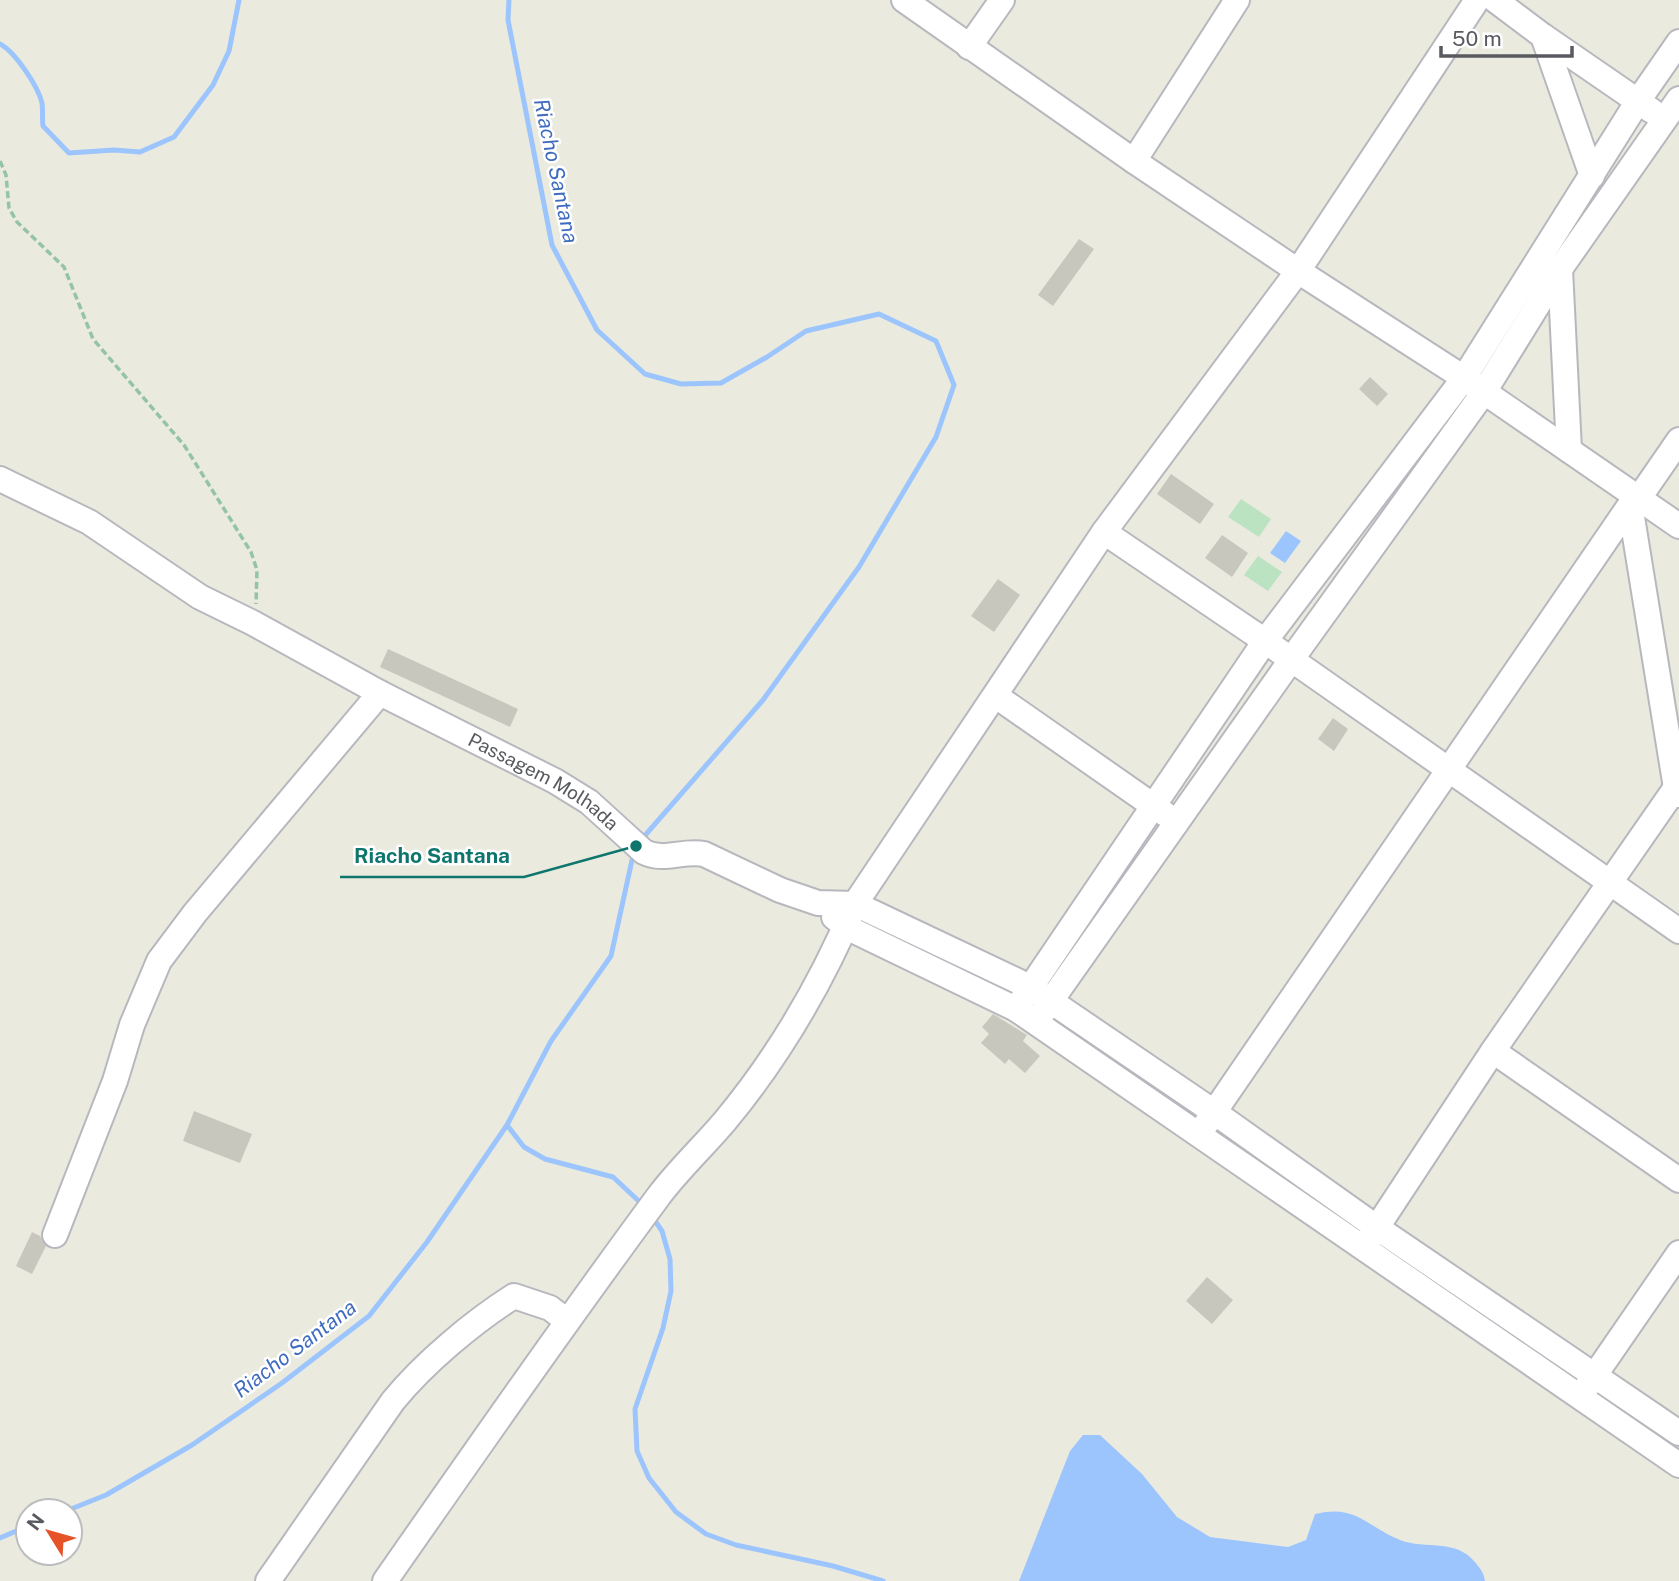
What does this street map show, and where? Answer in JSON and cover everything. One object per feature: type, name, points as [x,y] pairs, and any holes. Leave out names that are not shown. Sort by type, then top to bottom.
[{"type":"street","points":[[904,0],[1134,161],[1569,450],[1635,502],[1679,526]]},
{"type":"street","points":[[969,47],[1002,0]]},
{"type":"street","points":[[1134,161],[1237,0]]},
{"type":"street","points":[[385,1581],[567,1321],[662,1193],[725,1121],[779,1049],[850,916],[1104,532],[1298,271],[1477,0]]},
{"type":"street","points":[[1040,993],[1176,822],[1484,392],[1560,269],[1674,115],[1638,102],[1495,0]]},
{"type":"street","points":[[1543,36],[1592,176]]},
{"type":"street","points":[[1026,1016],[1153,806],[1265,641],[1464,378],[1638,102],[1679,42]]},
{"type":"street","points":[[1560,269],[1569,450]]},
{"type":"street","points":[[1199,1134],[1679,440]]},
{"type":"street","name":"Passagem Molhada","points":[[0,479],[89,522],[200,597],[380,693],[555,780],[589,802],[636,846],[653,857],[704,854],[780,890],[850,916]]},
{"type":"street","points":[[1370,1237],[1493,1051],[1678,788],[1635,502]]},
{"type":"street","points":[[1104,532],[1265,641],[1679,931]]},
{"type":"street","points":[[55,1235],[115,1081],[132,1025],[159,961],[195,913],[380,693]]},
{"type":"street","points":[[996,696],[1176,822]]},
{"type":"street","points":[[850,916],[1040,993],[1214,1112],[1370,1237]]},
{"type":"street","points":[[850,916],[1026,1016],[1199,1134],[1370,1237],[1588,1386],[1679,1465]]},
{"type":"street","points":[[1493,1051],[1679,1180]]},
{"type":"street","points":[[1588,1386],[1679,1254]]},
{"type":"street","points":[[268,1581],[413,1376],[514,1296],[550,1308],[567,1321]]},
{"type":"street","points":[[1588,1386],[1679,1433]]},
{"type":"path","points":[[0,161],[6,175],[9,208],[17,222],[64,267],[93,339],[184,445],[251,552],[257,570],[258,589],[253,623]]},
{"type":"green space","points":[[1241,499],[1271,519],[1259,537],[1228,517]]},
{"type":"green space","points":[[1258,556],[1282,572],[1268,591],[1244,575]]},
{"type":"water","points":[[1286,531],[1301,541],[1285,563],[1270,553]]},
{"type":"water","points":[[1083,1435],[1100,1435],[1142,1474],[1177,1517],[1210,1537],[1288,1547],[1306,1540],[1315,1514],[1341,1512],[1360,1518],[1400,1540],[1458,1550],[1475,1562],[1485,1581],[1019,1581],[1070,1451]]},
{"type":"building","points":[[1079,239],[1094,249],[1053,306],[1038,295]]},
{"type":"building","points":[[1370,377],[1388,394],[1377,406],[1359,389]]},
{"type":"building","points":[[1171,474],[1214,504],[1200,524],[1157,494]]},
{"type":"building","points":[[1222,535],[1248,553],[1232,577],[1205,558]]},
{"type":"building","points":[[998,579],[1020,595],[994,632],[971,616]]},
{"type":"building","points":[[388,649],[518,709],[510,727],[380,667]]},
{"type":"building","points":[[1333,718],[1348,729],[1334,751],[1318,739]]},
{"type":"building","points":[[993,1014],[1027,1035],[1023,1041],[1040,1056],[1025,1073],[1009,1059],[1005,1064],[981,1043],[989,1034],[982,1027]]},
{"type":"building","points":[[194,1111],[252,1134],[240,1163],[183,1141]]},
{"type":"building","points":[[32,1232],[40,1236],[46,1246],[32,1274],[16,1266]]},
{"type":"building","points":[[1207,1277],[1233,1300],[1212,1324],[1186,1301]]},
{"type":"waterway","points":[[0,44],[19,62],[36,88],[42,103],[43,126],[69,153],[114,150],[140,152],[174,137],[213,85],[229,51],[239,0]]},
{"type":"waterway","name":"Riacho Santana","points":[[509,0],[508,20],[552,245],[597,330],[645,374],[681,384],[721,383],[806,331],[879,314],[936,341],[954,385],[936,437],[859,567],[763,700],[641,840]]},
{"type":"waterway","name":"Riacho Santana","points":[[84,1504],[106,1495],[192,1445],[282,1383],[369,1316],[427,1242],[507,1125],[551,1041],[611,956],[634,851]]},
{"type":"waterway","points":[[507,1125],[524,1147],[545,1159],[613,1177],[643,1205]]},
{"type":"waterway","points":[[653,1218],[662,1231],[670,1259],[671,1291],[663,1328],[635,1409],[637,1451],[649,1478],[676,1512],[706,1534],[736,1545],[833,1566],[883,1581]]},
{"type":"waterway","name":"Riacho Santana","points":[[0,1538],[14,1532]]},
{"type":"place","name":"Riacho Santana","points":[[636,846]]}]
